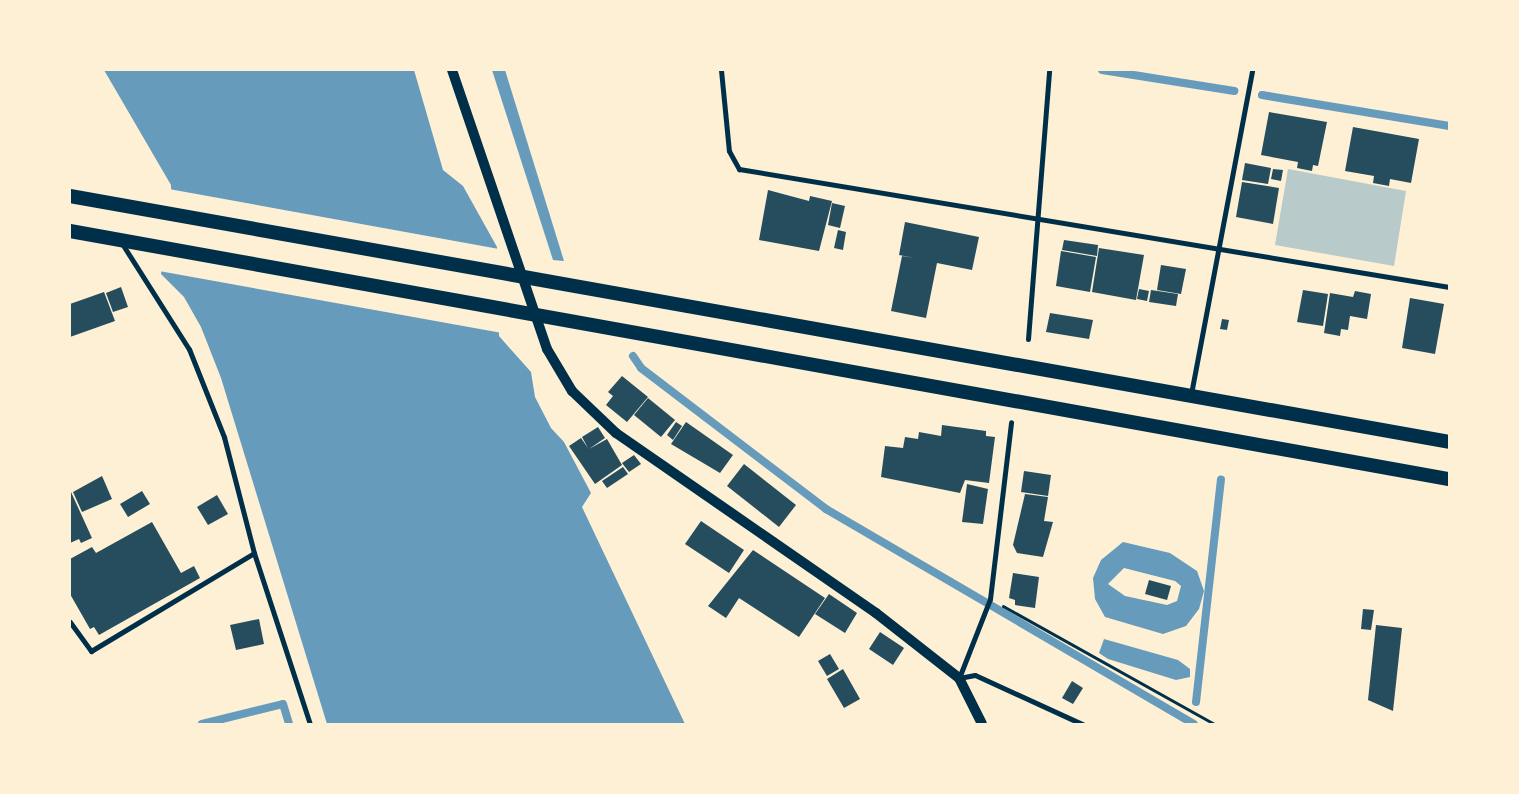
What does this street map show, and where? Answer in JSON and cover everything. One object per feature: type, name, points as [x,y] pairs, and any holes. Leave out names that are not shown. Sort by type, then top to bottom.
[{"type":"highway","points":[[70,196],[1190,398],[1449,442]]},
{"type":"highway","points":[[70,231],[520,310],[1449,479]]},
{"type":"main road","points":[[452,70],[517,276],[536,313],[558,373],[616,433],[876,613],[959,678],[982,724]]},
{"type":"street","points":[[721,70],[729,151],[739,169],[1449,287]]},
{"type":"street","points":[[1028,339],[1039,219],[1049,70]]},
{"type":"street","points":[[1190,398],[1220,249],[1252,70]]},
{"type":"street","points":[[120,240],[189,349],[224,438],[254,553],[310,724]]},
{"type":"street","points":[[959,678],[990,599],[1011,422]]},
{"type":"street","points":[[70,622],[91,651],[254,553]]},
{"type":"street","points":[[959,678],[976,675],[1082,724]]},
{"type":"path","points":[[990,599],[1214,724]]},
{"type":"shaded area","points":[[1288,169],[1406,191],[1394,266],[1275,245]]},
{"type":"water","points":[[104,70],[414,70],[443,170],[463,186],[497,247],[499,336],[531,372],[535,397],[551,428],[564,442],[591,493],[582,507],[685,724],[327,724],[221,378],[201,327],[184,297],[161,274],[172,214],[171,185]]},
{"type":"water","points":[[492,70],[505,70],[564,261],[553,260]]},
{"type":"water","points":[[1123,542],[1170,553],[1197,571],[1204,591],[1199,609],[1186,626],[1163,634],[1105,617],[1095,599],[1093,578],[1101,560]],"holes":[[[1124,568],[1175,581],[1181,586],[1177,601],[1167,605],[1125,596],[1108,584]]]},
{"type":"water","points":[[1104,639],[1178,660],[1190,669],[1190,677],[1176,680],[1108,659],[1099,653]]},
{"type":"pier","points":[[169,189],[499,249],[502,333],[159,271]]},
{"type":"building","points":[[1269,112],[1327,122],[1318,166],[1313,165],[1312,171],[1297,168],[1298,162],[1261,155]]},
{"type":"building","points":[[1353,127],[1419,139],[1411,183],[1390,179],[1389,186],[1373,183],[1374,176],[1345,171]]},
{"type":"building","points":[[1245,163],[1271,168],[1268,184],[1242,180]]},
{"type":"building","points":[[1273,169],[1283,170],[1281,181],[1271,179]]},
{"type":"building","points":[[1242,182],[1279,188],[1273,224],[1236,217]]},
{"type":"building","points":[[768,190],[809,201],[810,196],[832,201],[819,251],[759,240]]},
{"type":"building","points":[[832,203],[845,206],[840,228],[828,225]]},
{"type":"building","points":[[905,222],[979,237],[972,270],[937,263],[926,318],[891,311],[902,256],[914,258],[899,255]]},
{"type":"building","points":[[838,230],[846,232],[843,250],[834,248]]},
{"type":"building","points":[[1064,240],[1098,245],[1097,256],[1062,250]]},
{"type":"building","points":[[1099,248],[1144,255],[1136,300],[1092,292]]},
{"type":"building","points":[[1061,251],[1096,257],[1090,292],[1056,286]]},
{"type":"building","points":[[1161,265],[1186,269],[1181,294],[1157,290]]},
{"type":"building","points":[[121,287],[128,307],[113,312],[106,293]]},
{"type":"building","points":[[1139,289],[1149,291],[1147,301],[1137,299]]},
{"type":"building","points":[[1151,290],[1178,294],[1176,306],[1149,302]]},
{"type":"building","points":[[1303,290],[1328,294],[1323,326],[1297,322]]},
{"type":"building","points":[[1355,291],[1371,294],[1367,319],[1350,316],[1348,330],[1341,329],[1340,336],[1324,333],[1330,293],[1353,297]]},
{"type":"building","points":[[104,292],[115,321],[70,337],[70,304]]},
{"type":"building","points":[[1410,298],[1444,304],[1435,354],[1402,348]]},
{"type":"building","points":[[1050,313],[1093,320],[1089,339],[1046,332]]},
{"type":"building","points":[[1222,319],[1229,320],[1227,330],[1220,329]]},
{"type":"building","points":[[622,376],[648,397],[627,422],[606,405],[613,396],[608,392]]},
{"type":"building","points":[[648,398],[675,420],[661,437],[634,415]]},
{"type":"building","points":[[676,422],[682,426],[673,440],[667,435]]},
{"type":"building","points":[[686,422],[733,455],[720,473],[671,444]]},
{"type":"building","points":[[942,425],[986,431],[986,436],[995,437],[989,483],[965,480],[960,493],[881,477],[885,446],[903,448],[905,437],[918,439],[919,432],[941,436]]},
{"type":"building","points":[[598,427],[605,438],[589,449],[607,439],[622,465],[595,484],[569,446],[581,438],[588,448],[582,437]]},
{"type":"building","points":[[634,455],[641,464],[629,472],[622,463]]},
{"type":"building","points":[[744,464],[796,505],[779,527],[727,486]]},
{"type":"building","points":[[623,467],[628,474],[607,488],[602,481]]},
{"type":"building","points":[[1024,471],[1051,475],[1048,496],[1021,492]]},
{"type":"building","points":[[102,476],[112,499],[82,512],[73,492]]},
{"type":"building","points":[[967,484],[988,489],[983,524],[962,522]]},
{"type":"building","points":[[142,491],[150,504],[128,517],[120,504]]},
{"type":"building","points":[[71,492],[92,538],[81,543],[79,539],[70,543]]},
{"type":"building","points":[[1025,494],[1048,497],[1044,521],[1053,522],[1043,557],[1017,553],[1013,545]]},
{"type":"building","points":[[217,495],[228,514],[208,525],[197,507]]},
{"type":"building","points":[[701,521],[744,550],[729,573],[685,544]]},
{"type":"building","points":[[152,522],[181,573],[194,566],[200,578],[99,635],[94,627],[90,629],[70,594],[70,559],[92,547],[96,553]]},
{"type":"building","points":[[753,550],[825,598],[799,637],[739,598],[726,618],[708,606]]},
{"type":"building","points":[[1013,573],[1039,577],[1035,608],[1015,605],[1015,600],[1009,598]]},
{"type":"building","points":[[1149,580],[1171,586],[1167,600],[1145,594]]},
{"type":"building","points":[[829,594],[857,613],[845,633],[815,614]]},
{"type":"building","points":[[1363,609],[1374,610],[1371,630],[1361,629]]},
{"type":"building","points":[[259,619],[264,644],[236,650],[230,625]]},
{"type":"building","points":[[1376,625],[1402,628],[1393,711],[1368,700]]},
{"type":"building","points":[[880,632],[904,648],[893,665],[869,649]]},
{"type":"building","points":[[830,654],[839,669],[827,676],[818,661]]},
{"type":"building","points":[[843,669],[860,699],[844,708],[827,679]]},
{"type":"building","points":[[1072,681],[1083,688],[1073,704],[1062,698]]},
{"type":"waterway","points":[[1102,70],[1234,91]]},
{"type":"waterway","points":[[1262,95],[1449,126]]},
{"type":"waterway","points":[[633,356],[641,368],[826,509],[1194,724]]},
{"type":"waterway","points":[[1196,702],[1221,479]]},
{"type":"waterway","points":[[202,724],[283,704],[289,724]]}]
